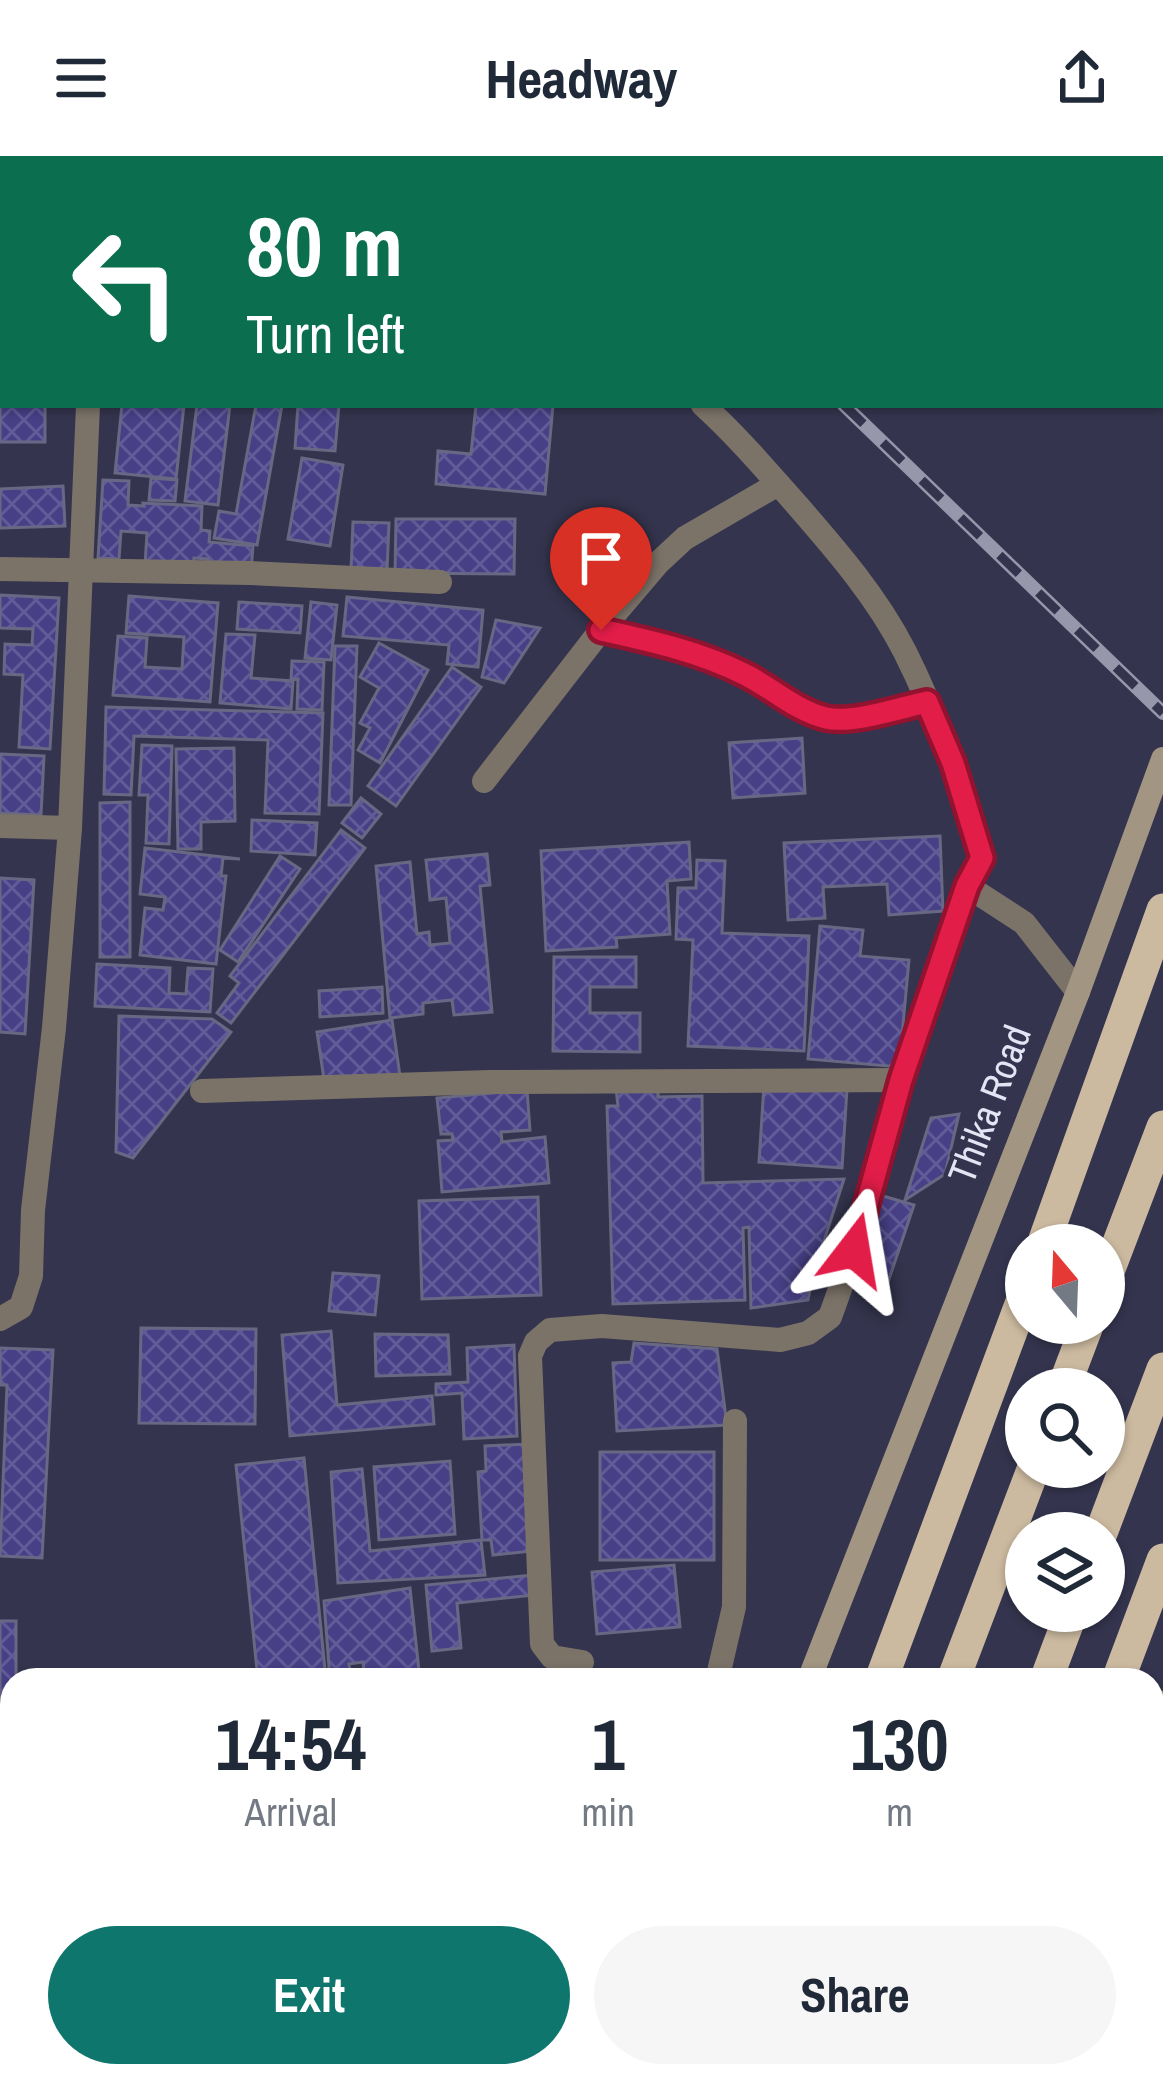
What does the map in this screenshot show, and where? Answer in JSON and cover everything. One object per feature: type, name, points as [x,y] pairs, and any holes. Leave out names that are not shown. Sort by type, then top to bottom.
[{"type":"highway","points":[[1050,1224],[1163,910]]},
{"type":"highway","points":[[1125,1227],[1163,1127]]},
{"type":"highway","points":[[885,1668],[1006,1344]]},
{"type":"highway","points":[[1109,1512],[1163,1369]]},
{"type":"highway","points":[[957,1668],[1026,1488]]},
{"type":"highway","points":[[1122,1668],[1163,1560]]},
{"type":"highway","points":[[1051,1668],[1064,1632]]},
{"type":"main road","name":"Thika Road","points":[[814,1668],[1078,992],[1163,759]]},
{"type":"street","points":[[0,1319],[21,1307],[31,1276],[33,1210],[70,828],[88,408]]},
{"type":"street","points":[[582,1662],[552,1657],[542,1644],[530,1356],[536,1342],[550,1330],[602,1326],[780,1340],[808,1333],[830,1316],[854,1250],[901,1080],[967,886],[982,858],[953,763],[904,651],[877,604],[734,433],[706,408]]},
{"type":"street","points":[[484,781],[658,563],[686,538],[778,484]]},
{"type":"street","points":[[0,569],[440,582]]},
{"type":"street","points":[[601,630],[683,649],[744,674],[827,718],[927,702]]},
{"type":"street","points":[[0,826],[70,828]]},
{"type":"street","points":[[967,886],[1024,922],[1078,992]]},
{"type":"street","points":[[202,1090],[490,1082],[901,1080]]},
{"type":"street","points":[[721,1668],[734,1607],[735,1421]]},
{"type":"building","points":[[0,408],[45,408],[45,442],[0,442]]},
{"type":"building","points":[[122,408],[184,408],[176,479],[115,473]]},
{"type":"building","points":[[197,408],[230,408],[218,505],[185,501]]},
{"type":"building","points":[[255,408],[281,408],[257,545],[214,538],[219,511],[236,514]]},
{"type":"building","points":[[298,408],[339,408],[335,451],[295,448]]},
{"type":"building","points":[[476,408],[553,408],[545,494],[436,484],[438,451],[471,454]]},
{"type":"building","points":[[302,458],[343,465],[330,546],[288,539]]},
{"type":"building","points":[[151,478],[177,480],[175,501],[149,500]]},
{"type":"building","points":[[103,480],[129,481],[128,505],[202,506],[201,530],[210,531],[209,542],[253,546],[251,571],[208,568],[208,559],[194,558],[193,568],[145,565],[147,533],[121,531],[119,559],[98,558]]},
{"type":"building","points":[[63,486],[65,526],[0,528],[0,489]]},
{"type":"building","points":[[396,519],[515,519],[514,574],[395,573]]},
{"type":"building","points":[[353,522],[389,523],[387,571],[351,570]]},
{"type":"building","points":[[0,595],[59,598],[50,749],[19,747],[23,675],[4,674],[5,644],[32,645],[33,629],[0,628]]},
{"type":"building","points":[[129,596],[218,603],[210,702],[113,695],[118,636],[147,638],[145,667],[182,669],[184,637],[126,633]]},
{"type":"building","points":[[347,597],[483,610],[478,667],[447,664],[449,645],[343,636]]},
{"type":"building","points":[[239,602],[302,606],[300,633],[237,629]]},
{"type":"building","points":[[311,602],[337,605],[331,660],[305,658]]},
{"type":"building","points":[[496,620],[540,628],[504,683],[482,677]]},
{"type":"building","points":[[226,634],[255,635],[251,678],[293,681],[291,709],[220,703]]},
{"type":"building","points":[[379,643],[428,670],[380,763],[358,750],[370,728],[360,723],[379,688],[360,677]]},
{"type":"building","points":[[335,646],[357,646],[351,805],[329,805]]},
{"type":"building","points":[[292,661],[324,662],[322,710],[297,709],[298,679],[291,680]]},
{"type":"building","points":[[452,667],[481,687],[396,806],[368,786]]},
{"type":"building","points":[[106,707],[323,713],[319,814],[265,813],[268,740],[134,736],[131,795],[104,794]]},
{"type":"building","points":[[802,738],[805,793],[733,798],[729,743]]},
{"type":"building","points":[[142,745],[172,746],[169,844],[146,843],[148,795],[139,795]]},
{"type":"building","points":[[234,748],[235,821],[201,822],[201,849],[178,849],[176,749]]},
{"type":"building","points":[[0,754],[44,756],[41,815],[0,813]]},
{"type":"building","points":[[361,798],[381,814],[362,838],[342,823]]},
{"type":"building","points":[[130,802],[130,957],[100,957],[100,803]]},
{"type":"building","points":[[252,820],[317,823],[315,855],[251,851]]},
{"type":"building","points":[[341,830],[365,848],[231,1023],[217,1013],[239,983],[230,976]]},
{"type":"building","points":[[940,836],[943,911],[889,915],[887,884],[823,887],[825,918],[788,920],[784,843]]},
{"type":"building","points":[[689,842],[691,879],[667,881],[670,934],[616,938],[617,947],[546,951],[541,851]]},
{"type":"building","points":[[145,848],[240,859],[223,858],[221,876],[226,876],[216,964],[140,955],[145,908],[163,910],[165,897],[140,894]]},
{"type":"building","points":[[487,854],[490,885],[480,886],[492,1012],[454,1015],[452,1000],[423,1003],[423,1014],[390,1018],[376,866],[410,862],[417,934],[429,932],[430,945],[450,943],[446,898],[430,900],[426,860]]},
{"type":"building","points":[[280,856],[300,869],[238,962],[220,950]]},
{"type":"building","points":[[697,860],[725,861],[722,933],[809,936],[804,1051],[688,1046],[693,940],[676,939],[678,888],[696,888]]},
{"type":"building","points":[[0,878],[34,880],[25,1034],[0,1032]]},
{"type":"building","points":[[820,926],[863,930],[860,956],[909,960],[899,1067],[808,1059]]},
{"type":"building","points":[[554,957],[636,957],[636,987],[590,987],[590,1013],[640,1013],[640,1052],[553,1051]]},
{"type":"building","points":[[97,964],[170,968],[169,993],[186,994],[188,968],[213,969],[210,1012],[95,1006]]},
{"type":"building","points":[[382,987],[383,1013],[320,1017],[319,991]]},
{"type":"building","points":[[119,1016],[212,1019],[231,1032],[133,1158],[116,1152]]},
{"type":"building","points":[[392,1020],[400,1076],[325,1086],[317,1032]]},
{"type":"building","points":[[764,1085],[847,1089],[842,1168],[759,1162]]},
{"type":"building","points":[[658,1087],[658,1097],[702,1096],[703,1183],[844,1179],[808,1300],[751,1308],[749,1227],[743,1228],[745,1300],[613,1304],[607,1106],[618,1106],[616,1089]]},
{"type":"building","points":[[527,1090],[530,1130],[501,1132],[502,1142],[545,1137],[549,1183],[442,1192],[438,1141],[453,1140],[452,1134],[441,1134],[437,1098]]},
{"type":"building","points":[[959,1114],[945,1174],[905,1200],[931,1118]]},
{"type":"building","points":[[883,1196],[914,1205],[883,1297],[855,1286]]},
{"type":"building","points":[[538,1197],[541,1295],[422,1299],[419,1201]]},
{"type":"building","points":[[333,1273],[379,1276],[375,1315],[329,1311]]},
{"type":"building","points":[[141,1328],[256,1329],[255,1424],[139,1423]]},
{"type":"building","points":[[331,1331],[337,1405],[432,1396],[434,1424],[290,1436],[282,1335]]},
{"type":"building","points":[[375,1334],[448,1335],[450,1374],[376,1376]]},
{"type":"building","points":[[634,1343],[717,1349],[727,1425],[617,1431],[613,1363],[631,1362]]},
{"type":"building","points":[[514,1345],[517,1436],[464,1439],[462,1393],[436,1395],[436,1384],[468,1382],[467,1348]]},
{"type":"building","points":[[0,1348],[53,1350],[42,1558],[0,1556],[7,1385],[0,1385]]},
{"type":"building","points":[[528,1444],[533,1551],[493,1555],[491,1540],[482,1540],[478,1472],[486,1471],[485,1446]]},
{"type":"building","points":[[600,1452],[714,1452],[714,1560],[600,1560]]},
{"type":"building","points":[[304,1458],[325,1668],[257,1668],[236,1465]]},
{"type":"building","points":[[450,1461],[455,1534],[379,1540],[374,1467]]},
{"type":"building","points":[[362,1469],[370,1551],[481,1540],[485,1575],[338,1583],[331,1472]]},
{"type":"building","points":[[674,1565],[680,1627],[597,1634],[592,1572]]},
{"type":"building","points":[[534,1575],[535,1595],[457,1603],[461,1648],[432,1651],[426,1585]]},
{"type":"building","points":[[410,1588],[419,1668],[364,1668],[363,1662],[329,1668],[324,1601]]},
{"type":"building","points":[[0,1621],[16,1621],[16,1668],[0,1668]]},
{"type":"railway","points":[[847,408],[1163,713]]},
{"type":"route","points":[[601,630],[683,649],[744,674],[827,718],[927,702],[953,763],[982,858],[967,886],[901,1080],[854,1250]]}]
